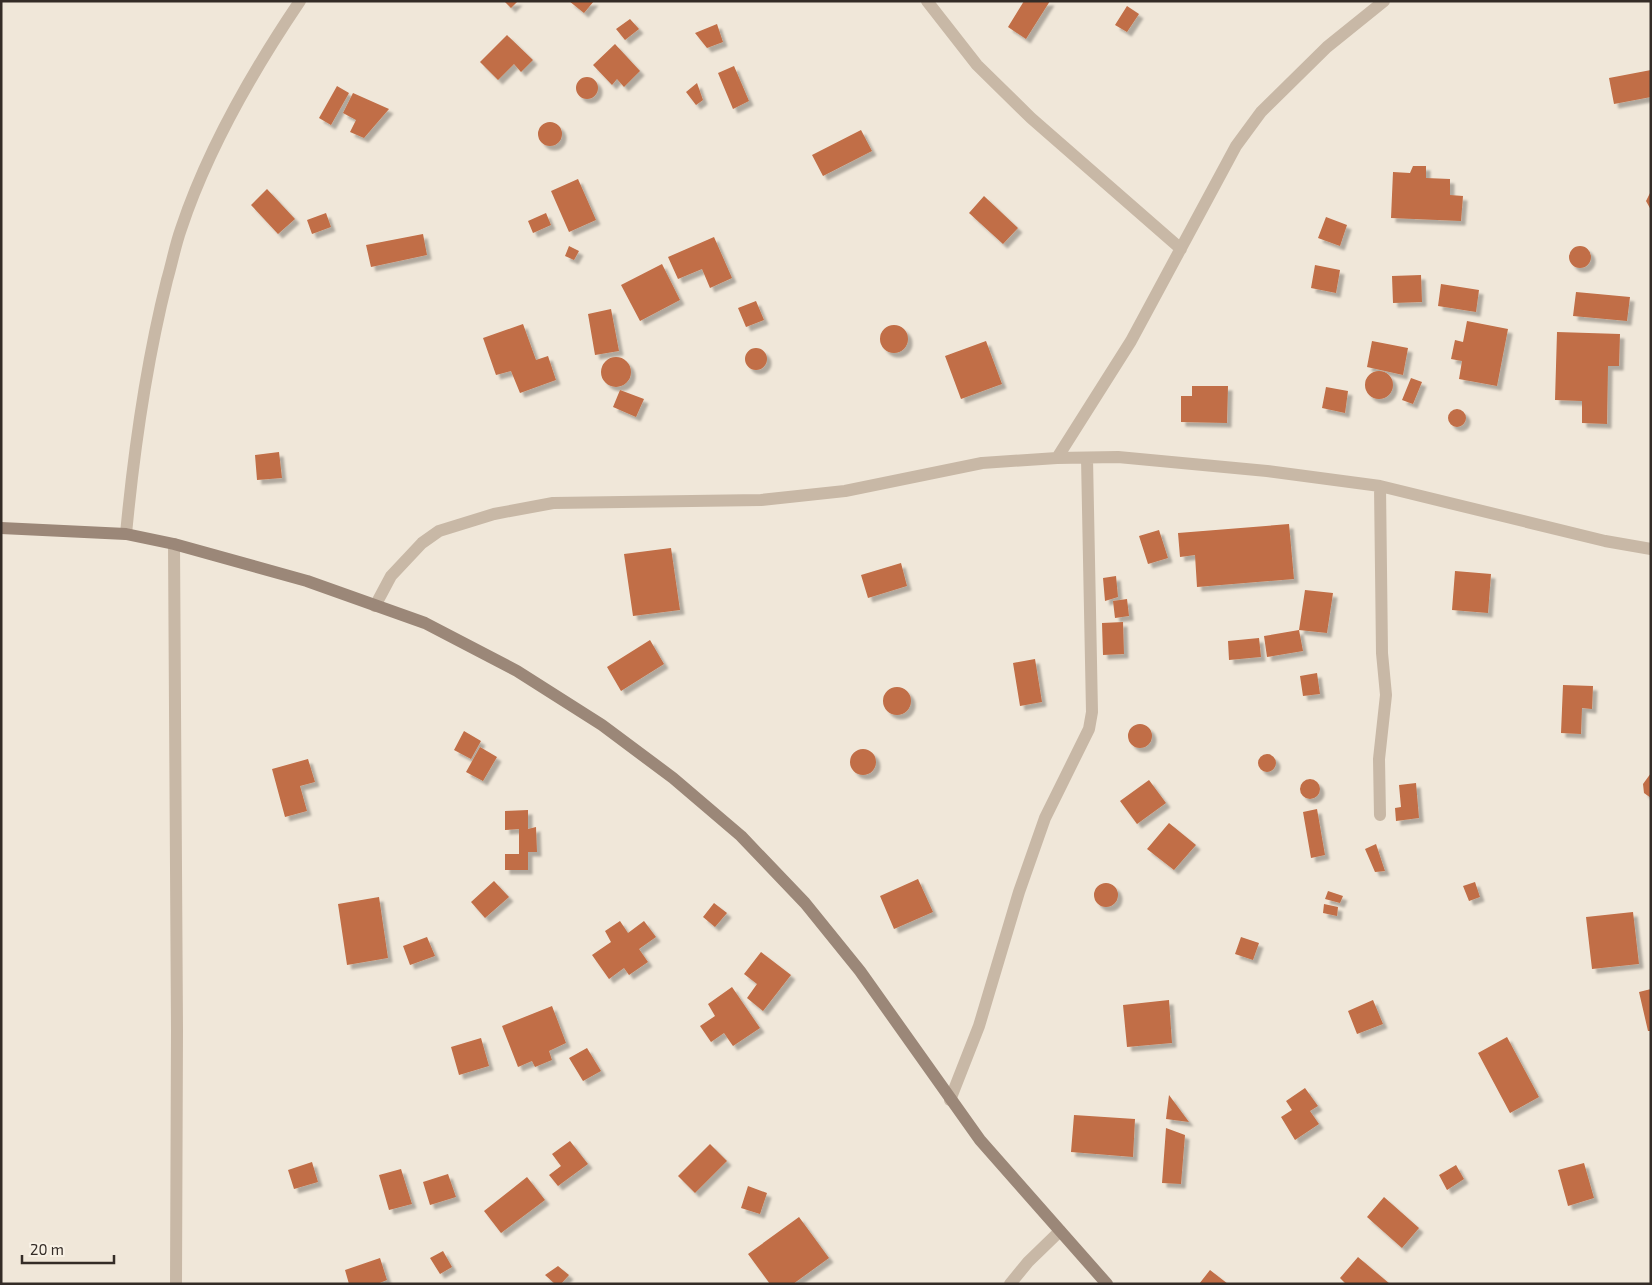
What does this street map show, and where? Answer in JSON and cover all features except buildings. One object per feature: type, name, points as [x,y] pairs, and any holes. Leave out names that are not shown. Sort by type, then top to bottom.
[{"type":"street","points":[[126,534],[133,461],[155,329],[181,229],[210,157],[264,55],[300,1]]},
{"type":"street","points":[[927,1],[977,65],[1030,118],[1180,249]]},
{"type":"street","points":[[1058,458],[1131,341],[1236,146],[1261,112],[1327,47],[1384,1]]},
{"type":"street","points":[[375,606],[392,576],[422,543],[439,531],[494,514],[553,503],[761,500],[845,491],[982,463],[1058,458],[1118,457],[1267,471],[1380,486],[1605,541],[1651,549]]},
{"type":"street","points":[[950,1100],[979,1026],[1019,892],[1045,818],[1089,729],[1092,712],[1087,458]]},
{"type":"street","points":[[1380,486],[1382,653],[1386,695],[1379,759],[1380,815]]},
{"type":"street","points":[[1,528],[126,534],[174,544],[307,581],[425,624],[517,671],[602,725],[673,778],[741,836],[805,903],[860,971],[980,1140],[1107,1284]]},
{"type":"street","points":[[174,544],[178,1030],[176,1284]]},
{"type":"street","points":[[1010,1284],[1028,1262],[1060,1231]]}]
